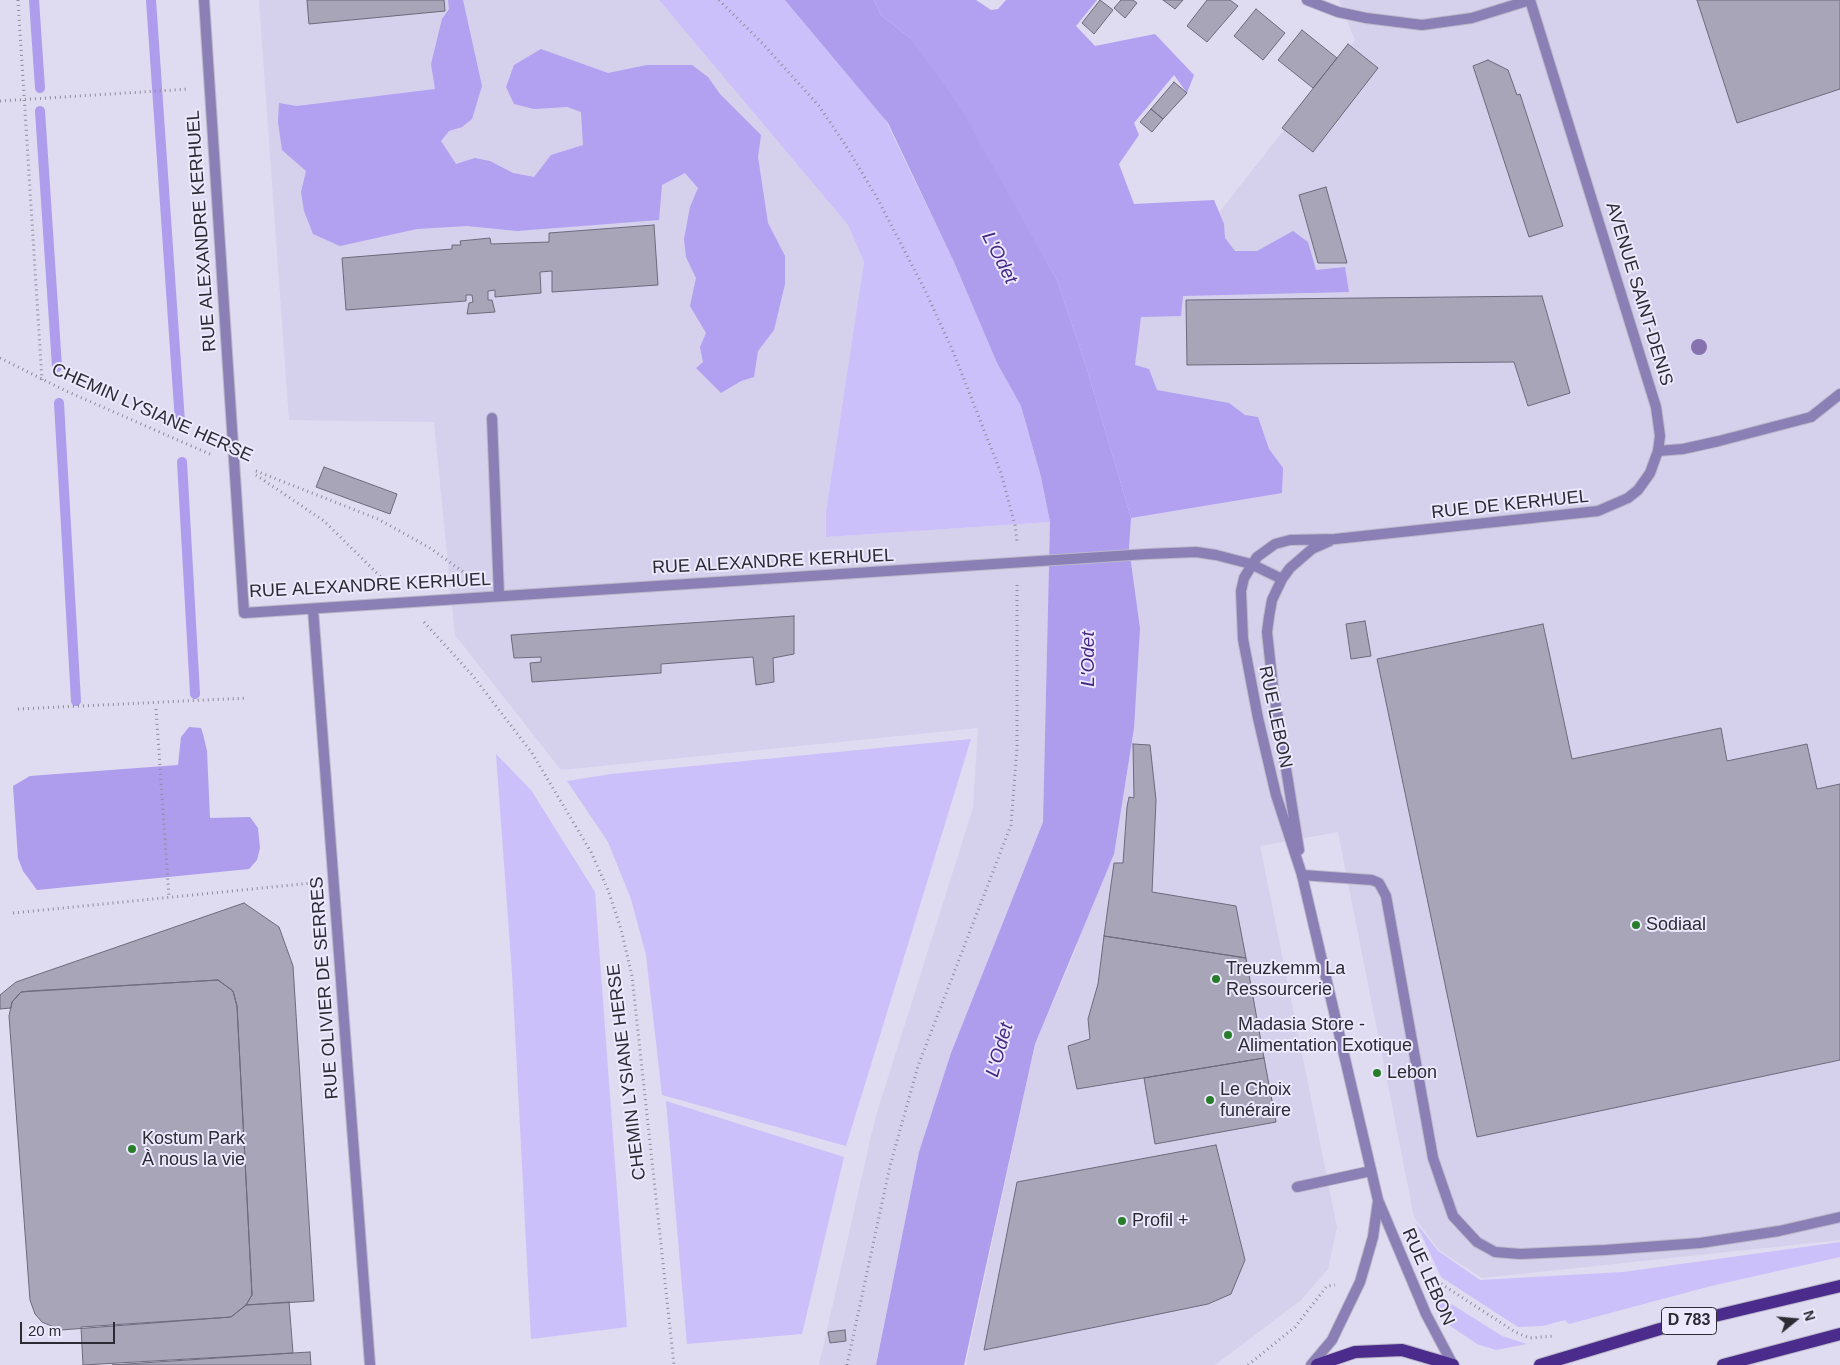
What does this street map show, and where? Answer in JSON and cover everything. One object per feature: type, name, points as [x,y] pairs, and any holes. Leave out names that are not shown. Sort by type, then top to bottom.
[{"type":"main road","name":"D 783","points":[[1540,1365],[1660,1328],[1840,1286]]},
{"type":"main road","points":[[1723,1365],[1840,1334]]},
{"type":"main road","points":[[1317,1365],[1354,1352],[1402,1350],[1453,1365]]},
{"type":"street","name":"RUE ALEXANDRE KERHUEL","points":[[204,0],[244,613],[499,595],[1049,562],[1147,554],[1196,552],[1223,556],[1251,564]]},
{"type":"street","points":[[1307,0],[1338,12],[1366,18],[1422,25],[1472,18],[1530,0]]},
{"type":"street","name":"AVENUE SAINT-DENIS","points":[[1530,0],[1649,380],[1660,426],[1658,451]]},
{"type":"street","points":[[1658,451],[1719,441],[1811,417],[1840,394]]},
{"type":"street","points":[[492,418],[499,595]]},
{"type":"street","name":"RUE DE KERHUEL","points":[[1251,564],[1256,557],[1275,544],[1290,540],[1335,539],[1598,511],[1618,504],[1638,490],[1650,473],[1658,451]]},
{"type":"street","name":"RUE DE KERHUEL","points":[[1282,579],[1303,555],[1322,543],[1335,539]]},
{"type":"street","points":[[1251,564],[1282,579]]},
{"type":"street","name":"RUE LEBON","points":[[1251,564],[1241,591],[1244,648],[1268,762],[1302,875],[1378,1200],[1426,1314],[1453,1365]]},
{"type":"street","name":"RUE LEBON","points":[[1282,579],[1272,600],[1268,632],[1274,697],[1294,811],[1302,875]]},
{"type":"street","name":"RUE OLIVIER DE SERRES","points":[[313,609],[370,1365]]},
{"type":"street","points":[[1302,875],[1372,880],[1378,883],[1386,896],[1433,1158],[1453,1216],[1477,1242],[1495,1252],[1520,1254],[1614,1249],[1700,1242],[1779,1231],[1840,1218]]},
{"type":"street","points":[[1296,1187],[1371,1171]]},
{"type":"street","name":"RUE LEBON","points":[[1311,1365],[1332,1340],[1360,1282],[1373,1237],[1378,1200]]},
{"type":"path","points":[[18,0],[42,380]]},
{"type":"path","points":[[719,0],[763,44],[819,106],[876,196],[939,319],[1001,473],[1015,525],[1017,563],[1017,748],[1011,824],[918,1066],[890,1166],[847,1365]]},
{"type":"path","points":[[0,101],[209,88]]},
{"type":"path","name":"CHEMIN LYSIANE HERSE","points":[[0,358],[42,380],[246,468],[324,521],[406,602],[473,676],[532,753],[591,852],[608,890],[621,929],[632,976],[674,1365]]},
{"type":"path","points":[[246,468],[378,520],[430,548],[487,589],[499,595]]},
{"type":"path","points":[[18,709],[247,698]]},
{"type":"path","points":[[156,709],[169,897]]},
{"type":"path","points":[[13,913],[333,881]]},
{"type":"shaded area","points":[[259,0],[659,0],[848,225],[864,262],[826,512],[826,537],[1050,522],[1043,822],[951,1053],[919,1152],[876,1365],[819,1365],[875,1119],[973,808],[978,728],[561,770],[455,635],[434,422],[289,420]]},
{"type":"shaded area","points":[[448,0],[463,0],[482,86],[472,119],[462,127],[449,131],[441,141],[456,164],[475,158],[490,161],[513,173],[534,177],[551,155],[583,145],[581,112],[567,107],[534,109],[514,104],[506,87],[514,65],[541,49],[608,73],[647,65],[692,65],[708,77],[720,94],[761,135],[758,157],[768,223],[785,256],[785,284],[774,330],[758,351],[754,377],[741,381],[721,393],[696,368],[703,362],[700,347],[706,333],[690,306],[696,278],[686,257],[684,239],[690,207],[698,188],[685,173],[662,185],[659,220],[517,231],[467,226],[417,229],[340,246],[313,234],[304,211],[301,192],[306,171],[282,150],[278,122],[279,103],[297,106],[435,89],[431,64],[442,19],[449,9]]},
{"type":"shaded area","points":[[659,0],[789,0],[885,119],[954,262],[997,363],[1021,406],[1041,477],[1050,522],[826,537],[826,512],[864,262],[848,225]]},
{"type":"shaded area","points":[[874,0],[976,0],[991,10],[998,9],[1006,0],[1097,0],[1076,26],[1095,46],[1155,34],[1194,75],[1187,93],[1174,75],[1134,123],[1139,135],[1119,164],[1134,204],[1214,200],[1224,224],[1225,238],[1235,251],[1257,251],[1293,231],[1308,242],[1316,270],[1345,267],[1349,292],[1183,296],[1181,316],[1141,317],[1135,365],[1149,369],[1157,390],[1229,403],[1245,415],[1258,417],[1269,449],[1283,468],[1282,493],[1131,518],[1087,369],[1057,280],[990,163],[909,37],[881,15]]},
{"type":"shaded area","points":[[1339,0],[1840,0],[1840,1240],[1482,1278],[1439,1250],[1414,1217],[1338,832],[1260,846],[1337,1227],[1328,1269],[1301,1300],[1215,1365],[968,1365],[966,1363],[1035,1044],[1075,951],[1140,628],[1129,548],[1131,518],[1087,369],[1112,348],[1355,40]]},
{"type":"shaded area","points":[[971,739],[846,1146],[662,1095],[646,955],[631,899],[608,842],[567,781],[611,774]]},
{"type":"shaded area","points":[[496,754],[531,790],[595,892],[627,1327],[531,1339],[512,973]]},
{"type":"shaded area","points":[[666,1101],[844,1157],[802,1334],[687,1344]]},
{"type":"shaded area","points":[[1416,1223],[1438,1251],[1480,1280],[1623,1272],[1840,1242],[1840,1257],[1711,1286],[1569,1324],[1565,1320],[1543,1326],[1518,1327],[1441,1277]]},
{"type":"shaded area","points":[[1437,1295],[1502,1336],[1527,1344],[1496,1350],[1477,1344],[1449,1325],[1433,1298]]},
{"type":"water","name":"L'Odet","points":[[785,0],[874,0],[881,15],[909,37],[959,106],[1057,280],[1087,369],[1131,518],[1129,548],[1140,628],[1134,728],[1114,854],[1035,1044],[964,1365],[876,1365],[919,1152],[951,1053],[1043,822],[1050,522],[1041,477],[1021,406],[997,363],[954,262],[888,123]]},
{"type":"water","points":[[189,727],[201,728],[207,751],[210,818],[250,817],[258,828],[260,848],[257,860],[249,869],[37,890],[23,871],[18,858],[13,786],[30,776],[178,765],[181,737]]},
{"type":"building","points":[[307,0],[444,0],[445,11],[309,24]]},
{"type":"building","points":[[1100,0],[1113,10],[1094,34],[1082,23]]},
{"type":"building","points":[[1121,0],[1133,0],[1137,3],[1125,18],[1114,8]]},
{"type":"building","points":[[1163,0],[1183,0],[1175,9]]},
{"type":"building","points":[[1207,0],[1230,0],[1238,6],[1207,42],[1187,26]]},
{"type":"building","points":[[1697,0],[1840,0],[1840,89],[1737,123]]},
{"type":"building","points":[[1256,9],[1285,33],[1263,60],[1234,36]]},
{"type":"building","points":[[1302,30],[1337,58],[1313,88],[1278,60]]},
{"type":"building","points":[[1348,44],[1378,68],[1313,152],[1282,128]]},
{"type":"building","points":[[1488,60],[1508,70],[1517,95],[1520,94],[1563,226],[1529,237],[1473,66]]},
{"type":"building","points":[[1174,82],[1187,93],[1163,119],[1151,109]]},
{"type":"building","points":[[1151,109],[1163,119],[1152,132],[1140,122]]},
{"type":"building","points":[[1326,187],[1347,263],[1318,263],[1299,195]]},
{"type":"building","points":[[654,225],[658,285],[552,292],[552,271],[540,272],[541,293],[495,297],[495,290],[488,291],[488,300],[492,300],[495,312],[467,314],[469,303],[473,302],[472,295],[466,295],[466,301],[346,310],[342,258],[452,249],[452,245],[461,245],[460,241],[490,238],[491,244],[549,242],[549,233]]},
{"type":"building","points":[[1542,296],[1570,393],[1528,406],[1514,362],[1187,365],[1186,300]]},
{"type":"building","points":[[324,467],[397,494],[390,514],[316,487]]},
{"type":"building","points":[[794,616],[794,654],[773,658],[774,682],[756,685],[753,657],[661,664],[661,673],[532,682],[530,663],[541,662],[541,657],[514,658],[511,635]]},
{"type":"building","points":[[1365,621],[1371,656],[1351,659],[1346,624]]},
{"type":"building","name":"Sodiaal","points":[[1543,624],[1572,759],[1721,728],[1727,761],[1807,744],[1817,789],[1840,784],[1840,1060],[1477,1137],[1377,659]]},
{"type":"building","points":[[1133,744],[1150,745],[1156,800],[1152,892],[1236,906],[1246,958],[1104,936],[1114,863],[1123,863],[1127,807],[1129,797],[1134,798]]},
{"type":"building","points":[[244,903],[279,927],[293,966],[314,1301],[246,1305],[252,1295],[237,1006],[233,991],[218,980],[29,991],[21,992],[12,1002],[11,1008],[0,1009],[0,995],[16,982]]},
{"type":"building","points":[[1104,936],[1246,958],[1264,1058],[1077,1089],[1068,1046],[1090,1039],[1088,1019],[1098,984]]},
{"type":"building","name":"Kostum Park À nous la vie","points":[[218,980],[233,991],[237,1006],[252,1295],[246,1305],[231,1317],[61,1330],[42,1322],[35,1314],[30,1300],[9,1016],[12,1002],[21,992]]},
{"type":"building","name":"Le Choix funéraire","points":[[1264,1058],[1276,1122],[1155,1144],[1144,1078]]},
{"type":"building","name":"Profil +","points":[[1216,1145],[1245,1260],[1231,1294],[1208,1304],[984,1350],[1017,1182]]},
{"type":"building","points":[[289,1302],[293,1353],[83,1365],[81,1327],[231,1317],[246,1305]]},
{"type":"building","points":[[845,1330],[846,1341],[830,1343],[828,1332]]},
{"type":"building","points":[[310,1352],[311,1365],[112,1365],[293,1353]]},
{"type":"waterway","points":[[34,0],[40,88]]},
{"type":"waterway","points":[[151,0],[180,422]]},
{"type":"waterway","points":[[40,111],[57,367]]},
{"type":"waterway","points":[[59,403],[76,701]]},
{"type":"waterway","points":[[182,462],[195,694]]},
{"type":"place","name":"Sodiaal","points":[[1636,925]]},
{"type":"place","name":"Treuzkemm La Ressourcerie","points":[[1216,979]]},
{"type":"place","name":"Madasia Store - Alimentation Exotique","points":[[1228,1035]]},
{"type":"place","name":"Lebon","points":[[1377,1073]]},
{"type":"place","name":"Le Choix funéraire","points":[[1210,1100]]},
{"type":"place","name":"Kostum Park À nous la vie","points":[[132,1149]]},
{"type":"place","name":"Profil +","points":[[1122,1221]]}]
